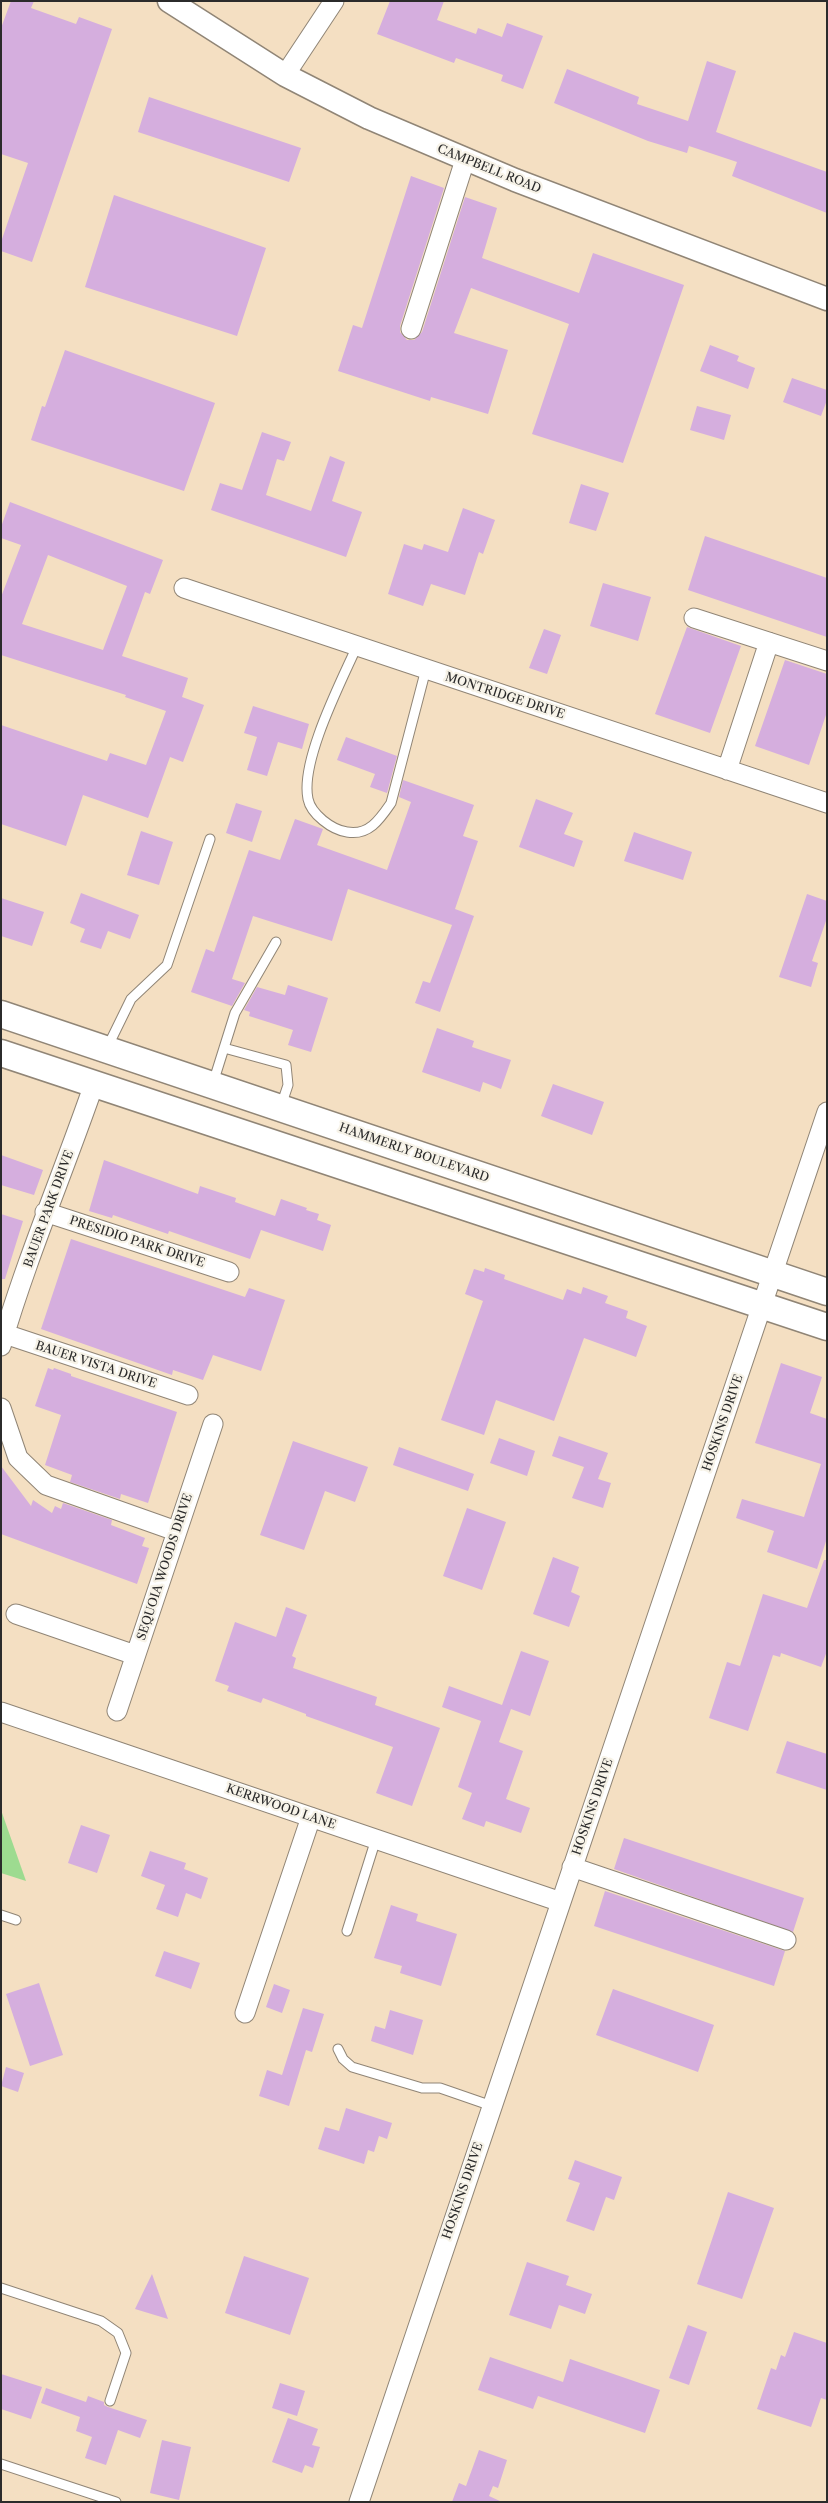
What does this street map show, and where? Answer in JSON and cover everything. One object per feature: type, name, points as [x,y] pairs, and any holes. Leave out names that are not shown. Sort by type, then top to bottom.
[{"type":"main road","name":"HAMMERLY BOULEVARD","points":[[1,1014],[827,1292]]},
{"type":"main road","points":[[94,1084],[106,1050]]},
{"type":"main road","points":[[1,1053],[827,1328]]},
{"type":"main road","points":[[369,1175],[381,1142]]},
{"type":"street","name":"CAMPBELL ROAD","points":[[169,1],[286,75],[369,118],[465,160],[827,299]]},
{"type":"street","points":[[286,75],[334,1]]},
{"type":"street","points":[[412,329],[465,160]]},
{"type":"street","name":"MONTRIDGE DRIVE","points":[[184,588],[827,803]]},
{"type":"street","points":[[694,618],[827,661]]},
{"type":"street","points":[[727,770],[769,642]]},
{"type":"street","name":"BAUER PARK DRIVE","points":[[3,1340],[45,1212],[74,1141],[94,1084]]},
{"type":"street","name":"HOSKINS DRIVE","points":[[359,2502],[560,1902],[763,1307],[827,1112]]},
{"type":"street","name":"PRESIDIO PARK DRIVE","points":[[45,1212],[229,1272]]},
{"type":"street","name":"BAUER VISTA DRIVE","points":[[3,1340],[188,1395]]},
{"type":"street","points":[[1,1408],[18,1458],[46,1486],[176,1531]]},
{"type":"street","name":"SEQUOIA WOODS DRIVE","points":[[117,1710],[213,1424]]},
{"type":"street","points":[[16,1614],[135,1655]]},
{"type":"street","name":"KERRWOOD LANE","points":[[1,1712],[560,1902]]},
{"type":"street","points":[[245,2013],[311,1817]]},
{"type":"street","points":[[572,1867],[786,1940]]},
{"type":"lane","points":[[358,646],[316,745],[307,782],[308,801],[324,822],[341,831],[354,833],[369,830],[380,820],[391,803],[426,669]]},
{"type":"lane","points":[[106,1050],[131,999],[167,965],[210,839]]},
{"type":"lane","points":[[212,1086],[235,1013],[276,942]]},
{"type":"lane","points":[[224,1048],[286,1065],[288,1085],[280,1109]]},
{"type":"lane","points":[[348,1931],[376,1839]]},
{"type":"lane","points":[[1,1915],[16,1920]]},
{"type":"lane","points":[[338,2048],[343,2059],[352,2067],[422,2088],[440,2088],[492,2106]]},
{"type":"lane","points":[[1,2288],[101,2321],[118,2333],[126,2353],[110,2400]]},
{"type":"lane","points":[[1,2464],[116,2502]]},
{"type":"green space","points":[[1,1810],[26,1881],[1,1873]]},
{"type":"building","points":[[11,1],[34,1],[31,8],[76,24],[79,17],[112,29],[32,262],[1,251],[1,242],[28,163],[1,154],[1,28]]},
{"type":"building","points":[[390,1],[444,1],[437,20],[476,34],[478,28],[502,37],[507,23],[543,36],[523,89],[501,81],[503,75],[456,58],[454,63],[377,34]]},
{"type":"building","points":[[707,61],[736,71],[716,132],[827,172],[827,213],[732,176],[737,162],[689,146],[687,153],[648,141],[554,103],[567,69],[639,97],[637,104],[688,121]]},
{"type":"building","points":[[149,97],[301,148],[289,182],[138,132]]},
{"type":"building","points":[[411,176],[444,188],[400,326],[400,332],[407,340],[414,340],[422,332],[465,197],[497,208],[482,258],[579,293],[593,253],[684,285],[623,463],[532,434],[569,324],[471,288],[454,333],[508,350],[488,414],[431,397],[430,401],[338,371],[353,325],[362,328]]},
{"type":"building","points":[[114,195],[266,248],[237,336],[85,287]]},
{"type":"building","points":[[710,345],[739,356],[737,361],[755,368],[748,389],[700,371]]},
{"type":"building","points":[[65,350],[215,403],[184,491],[31,440],[42,406],[45,407]]},
{"type":"building","points":[[792,378],[827,390],[827,400],[821,416],[783,402]]},
{"type":"building","points":[[697,406],[731,415],[724,440],[690,430]]},
{"type":"building","points":[[262,432],[291,442],[284,461],[277,459],[266,495],[311,511],[330,456],[345,462],[332,501],[362,512],[346,557],[211,510],[220,483],[242,490]]},
{"type":"building","points":[[581,484],[609,493],[596,531],[569,523]]},
{"type":"building","points":[[10,502],[163,560],[150,594],[145,592],[122,656],[188,678],[182,697],[204,705],[183,762],[170,757],[148,818],[83,795],[66,846],[1,824],[1,725],[107,761],[110,753],[146,765],[166,711],[125,697],[126,695],[1,655],[1,597],[21,545],[1,538],[1,527]],"holes":[[[48,555],[127,586],[103,650],[22,624]]]},
{"type":"building","points":[[463,508],[495,520],[483,554],[479,552],[465,595],[431,584],[423,606],[388,594],[404,544],[422,550],[424,544],[448,552]]},
{"type":"building","points":[[705,536],[827,578],[827,637],[688,590]]},
{"type":"building","points":[[603,583],[651,597],[638,641],[590,626]]},
{"type":"building","points":[[687,627],[741,646],[710,733],[655,714]]},
{"type":"building","points":[[544,629],[561,635],[547,674],[529,668]]},
{"type":"building","points":[[785,660],[827,674],[827,712],[809,765],[755,746]]},
{"type":"building","points":[[253,706],[309,724],[302,749],[278,742],[267,776],[247,770],[257,737],[244,733]]},
{"type":"building","points":[[346,737],[397,756],[387,793],[370,787],[375,774],[337,760]]},
{"type":"building","points":[[403,780],[474,805],[463,836],[478,841],[455,909],[474,916],[440,1012],[415,1003],[423,981],[430,983],[452,925],[348,889],[332,941],[253,916],[232,979],[245,983],[232,1006],[191,992],[206,949],[214,952],[249,850],[280,860],[295,819],[323,829],[317,845],[387,870],[411,802],[399,797]]},
{"type":"building","points":[[536,799],[573,813],[564,834],[583,841],[574,867],[519,847]]},
{"type":"building","points":[[236,803],[262,811],[252,842],[226,833]]},
{"type":"building","points":[[141,831],[173,842],[159,885],[127,875]]},
{"type":"building","points":[[634,832],[692,852],[683,880],[624,861]]},
{"type":"building","points":[[81,893],[139,915],[130,939],[108,931],[101,949],[80,942],[85,929],[70,923]]},
{"type":"building","points":[[807,894],[827,901],[827,918],[812,961],[818,963],[811,987],[779,977]]},
{"type":"building","points":[[1,898],[44,912],[32,946],[1,936]]},
{"type":"building","points":[[288,985],[328,998],[311,1052],[288,1045],[293,1030],[249,1016],[250,1012],[244,1010],[257,987],[285,995]]},
{"type":"building","points":[[437,1028],[474,1041],[472,1047],[511,1060],[501,1089],[483,1082],[480,1092],[422,1072]]},
{"type":"building","points":[[553,1084],[604,1102],[592,1135],[541,1116]]},
{"type":"building","points":[[1,1155],[43,1170],[34,1195],[1,1185]]},
{"type":"building","points":[[104,1160],[198,1194],[200,1186],[236,1198],[235,1202],[275,1216],[281,1199],[307,1208],[306,1210],[319,1214],[317,1220],[331,1225],[323,1251],[261,1230],[250,1259],[169,1231],[168,1234],[113,1215],[112,1218],[89,1211]]},
{"type":"building","points":[[1,1214],[23,1221],[5,1279],[1,1279]]},
{"type":"building","points":[[71,1239],[245,1297],[249,1288],[285,1300],[261,1371],[213,1355],[203,1380],[173,1370],[172,1375],[41,1329]]},
{"type":"building","points":[[485,1268],[505,1275],[504,1279],[563,1300],[567,1289],[581,1294],[583,1287],[608,1296],[605,1303],[628,1311],[626,1318],[647,1326],[636,1357],[584,1338],[554,1421],[496,1400],[484,1435],[441,1420],[483,1301],[465,1294],[474,1269],[484,1272]]},
{"type":"building","points":[[781,1363],[822,1377],[810,1413],[827,1419],[827,1538],[817,1569],[767,1552],[774,1531],[736,1518],[742,1499],[804,1517],[821,1464],[755,1443]]},
{"type":"building","points":[[48,1368],[53,1370],[54,1368],[71,1374],[71,1376],[177,1412],[148,1503],[121,1494],[120,1499],[70,1482],[72,1475],[45,1465],[61,1415],[35,1406]]},
{"type":"building","points":[[559,1436],[608,1453],[598,1479],[611,1483],[603,1508],[572,1498],[584,1467],[552,1456]]},
{"type":"building","points":[[499,1438],[535,1451],[527,1476],[490,1463]]},
{"type":"building","points":[[293,1441],[368,1467],[355,1502],[325,1491],[304,1550],[260,1535]]},
{"type":"building","points":[[399,1447],[474,1474],[468,1491],[393,1465]]},
{"type":"building","points":[[1,1466],[31,1506],[33,1500],[52,1513],[55,1506],[61,1509],[63,1503],[112,1520],[111,1525],[145,1538],[142,1546],[149,1548],[137,1584],[1,1534]]},
{"type":"building","points":[[467,1508],[506,1522],[482,1590],[443,1576]]},
{"type":"building","points":[[553,1557],[579,1567],[571,1592],[580,1596],[569,1627],[533,1614]]},
{"type":"building","points":[[824,1560],[827,1560],[827,1651],[821,1667],[781,1653],[780,1657],[773,1655],[748,1731],[709,1718],[727,1662],[740,1666],[763,1594],[807,1608]]},
{"type":"building","points":[[286,1607],[307,1615],[292,1656],[296,1658],[293,1668],[377,1697],[375,1705],[440,1728],[412,1806],[376,1793],[393,1747],[306,1716],[306,1714],[263,1698],[261,1703],[227,1691],[229,1686],[215,1681],[235,1622],[276,1637]]},
{"type":"building","points":[[521,1651],[549,1661],[530,1716],[511,1709],[499,1742],[523,1751],[506,1799],[530,1808],[521,1833],[486,1821],[484,1827],[462,1819],[472,1793],[458,1787],[481,1721],[442,1707],[449,1686],[502,1705]]},
{"type":"building","points":[[787,1741],[827,1754],[827,1790],[776,1773]]},
{"type":"building","points":[[81,1825],[110,1835],[97,1873],[68,1863]]},
{"type":"building","points":[[624,1838],[804,1898],[793,1932],[614,1869]]},
{"type":"building","points":[[150,1851],[186,1863],[184,1869],[208,1878],[201,1899],[186,1893],[178,1917],[156,1909],[165,1885],[141,1876]]},
{"type":"building","points":[[605,1891],[785,1951],[774,1986],[594,1926]]},
{"type":"building","points":[[391,1905],[418,1914],[416,1921],[457,1934],[441,1986],[400,1973],[402,1966],[374,1958]]},
{"type":"building","points":[[164,1951],[200,1963],[191,1989],[155,1976]]},
{"type":"building","points":[[39,1983],[63,2055],[30,2066],[6,1994]]},
{"type":"building","points":[[274,1984],[290,1990],[282,2013],[266,2007]]},
{"type":"building","points":[[613,1989],[714,2025],[698,2072],[596,2035]]},
{"type":"building","points":[[303,2008],[324,2014],[312,2052],[306,2050],[289,2106],[259,2096],[267,2070],[282,2075]]},
{"type":"building","points":[[390,2010],[423,2020],[413,2055],[371,2041],[375,2026],[385,2029]]},
{"type":"building","points":[[6,2067],[24,2073],[18,2092],[1,2086]]},
{"type":"building","points":[[346,2108],[392,2123],[387,2139],[379,2136],[374,2152],[368,2150],[364,2164],[318,2149],[325,2127],[339,2131]]},
{"type":"building","points":[[575,2160],[622,2177],[614,2200],[606,2197],[594,2231],[566,2221],[580,2183],[568,2179]]},
{"type":"building","points":[[728,2192],[774,2208],[742,2299],[697,2284]]},
{"type":"building","points":[[244,2256],[309,2278],[290,2335],[225,2313]]},
{"type":"building","points":[[527,2262],[569,2276],[566,2285],[592,2294],[585,2314],[559,2305],[551,2329],[509,2315]]},
{"type":"building","points":[[152,2274],[168,2319],[135,2309]]},
{"type":"building","points":[[688,2325],[707,2332],[689,2385],[669,2378]]},
{"type":"building","points":[[794,2332],[827,2343],[827,2400],[821,2398],[811,2427],[757,2409],[771,2368],[776,2370],[781,2355],[785,2357]]},
{"type":"building","points":[[490,2357],[563,2382],[570,2359],[660,2390],[645,2433],[538,2396],[533,2409],[478,2390]]},
{"type":"building","points":[[1,2374],[42,2387],[31,2419],[1,2409]]},
{"type":"building","points":[[280,2383],[305,2391],[297,2416],[272,2408]]},
{"type":"building","points":[[46,2388],[86,2402],[88,2396],[104,2402],[104,2405],[108,2407],[147,2420],[140,2438],[118,2430],[106,2465],[85,2458],[92,2437],[76,2431],[80,2417],[41,2403]]},
{"type":"building","points":[[288,2418],[318,2429],[312,2445],[320,2447],[313,2468],[305,2465],[302,2473],[272,2462]]},
{"type":"building","points":[[162,2440],[191,2447],[179,2500],[150,2493]]},
{"type":"building","points":[[479,2450],[507,2460],[498,2488],[493,2486],[489,2496],[502,2502],[452,2502],[459,2483],[466,2486]]}]
